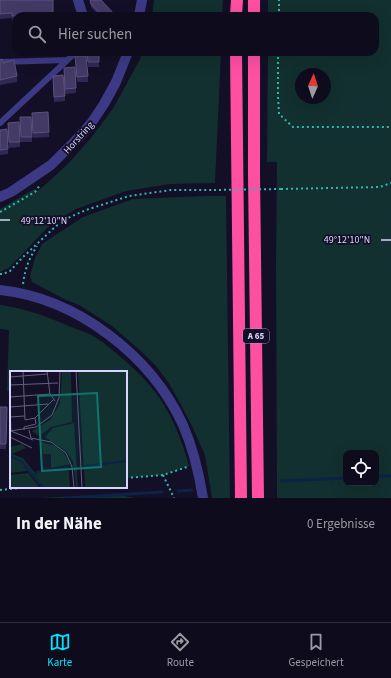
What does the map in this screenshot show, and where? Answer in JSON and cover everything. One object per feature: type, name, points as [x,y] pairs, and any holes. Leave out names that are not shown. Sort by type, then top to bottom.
[{"type":"highway","points":[[236,12],[237,0]]},
{"type":"highway","points":[[254,0],[254,12]]},
{"type":"highway","name":"A 65","points":[[236,56],[241,498]]},
{"type":"highway","name":"A 65","points":[[254,56],[258,498]]},
{"type":"street","points":[[78,0],[82,12]]},
{"type":"street","points":[[140,12],[142,0]]},
{"type":"street","name":"Horstring","points":[[0,197],[11,192],[51,165],[81,135],[104,104],[116,82],[126,56]]},
{"type":"street","points":[[0,290],[21,293],[56,304],[69,310],[102,330],[136,359],[148,372],[178,415],[189,441],[196,464],[203,498]]},
{"type":"lane","points":[[0,122],[72,56]]},
{"type":"lane","points":[[0,62],[67,60]]},
{"type":"path","points":[[279,0],[279,12]]},
{"type":"path","points":[[278,56],[279,114],[293,127],[391,127]]},
{"type":"path","points":[[0,274],[10,271],[56,226],[70,217],[86,210],[129,196],[171,190],[380,187],[391,183]]},
{"type":"path","points":[[21,293],[29,258],[39,243]]},
{"type":"path","points":[[127,478],[163,475],[196,464]]},
{"type":"path","points":[[163,475],[174,498]]},
{"type":"path","points":[[0,490],[19,488]]},
{"type":"green space","points":[[154,0],[223,0],[222,12],[152,12]]},
{"type":"green space","points":[[268,0],[391,0],[391,498],[277,498],[277,162],[267,162],[268,56],[379,56],[379,12],[268,12]]},
{"type":"green space","points":[[141,56],[221,56],[215,183],[170,184],[126,191],[76,209],[52,223],[9,268],[0,272],[0,209],[34,189],[38,191],[66,166],[91,138],[114,107]]},
{"type":"green space","points":[[226,196],[230,498],[212,498],[205,455],[180,403],[168,382],[156,366],[112,326],[79,305],[64,299],[32,282],[30,276],[35,258],[42,244],[83,217],[133,199]]},
{"type":"green space","points":[[0,305],[33,312],[87,333],[102,342],[122,358],[149,384],[170,415],[179,435],[189,466],[163,475],[127,478],[127,371],[10,371],[10,391],[7,391],[9,330],[0,329]]},
{"type":"green space","points":[[113,494],[135,498],[41,498]]},
{"type":"building","points":[[0,0],[53,0],[53,12],[12,12],[0,14]]},
{"type":"building","points":[[90,0],[101,0],[112,12],[98,12],[91,4]]},
{"type":"building","points":[[75,56],[86,56],[88,76],[77,77]]},
{"type":"building","points":[[87,56],[99,56],[99,62],[88,62]]},
{"type":"building","points":[[2,59],[3,63],[14,60],[17,76],[0,80],[0,60]]},
{"type":"building","points":[[75,67],[76,88],[65,89],[64,68]]},
{"type":"building","points":[[63,75],[65,96],[54,97],[53,76]]},
{"type":"building","points":[[48,112],[49,132],[33,133],[32,113]]},
{"type":"building","points":[[20,117],[31,117],[32,137],[21,137]]},
{"type":"building","points":[[19,122],[20,142],[9,142],[8,123]]},
{"type":"building","points":[[7,129],[8,149],[0,150],[0,130]]},
{"type":"building","points":[[0,407],[7,407],[6,444],[0,444]]},
{"type":"waterway","points":[[379,476],[391,476]]},
{"type":"waterway","points":[[281,481],[343,478]]},
{"type":"waterway","points":[[178,491],[192,490]]},
{"type":"waterway","points":[[66,498],[162,492]]}]
